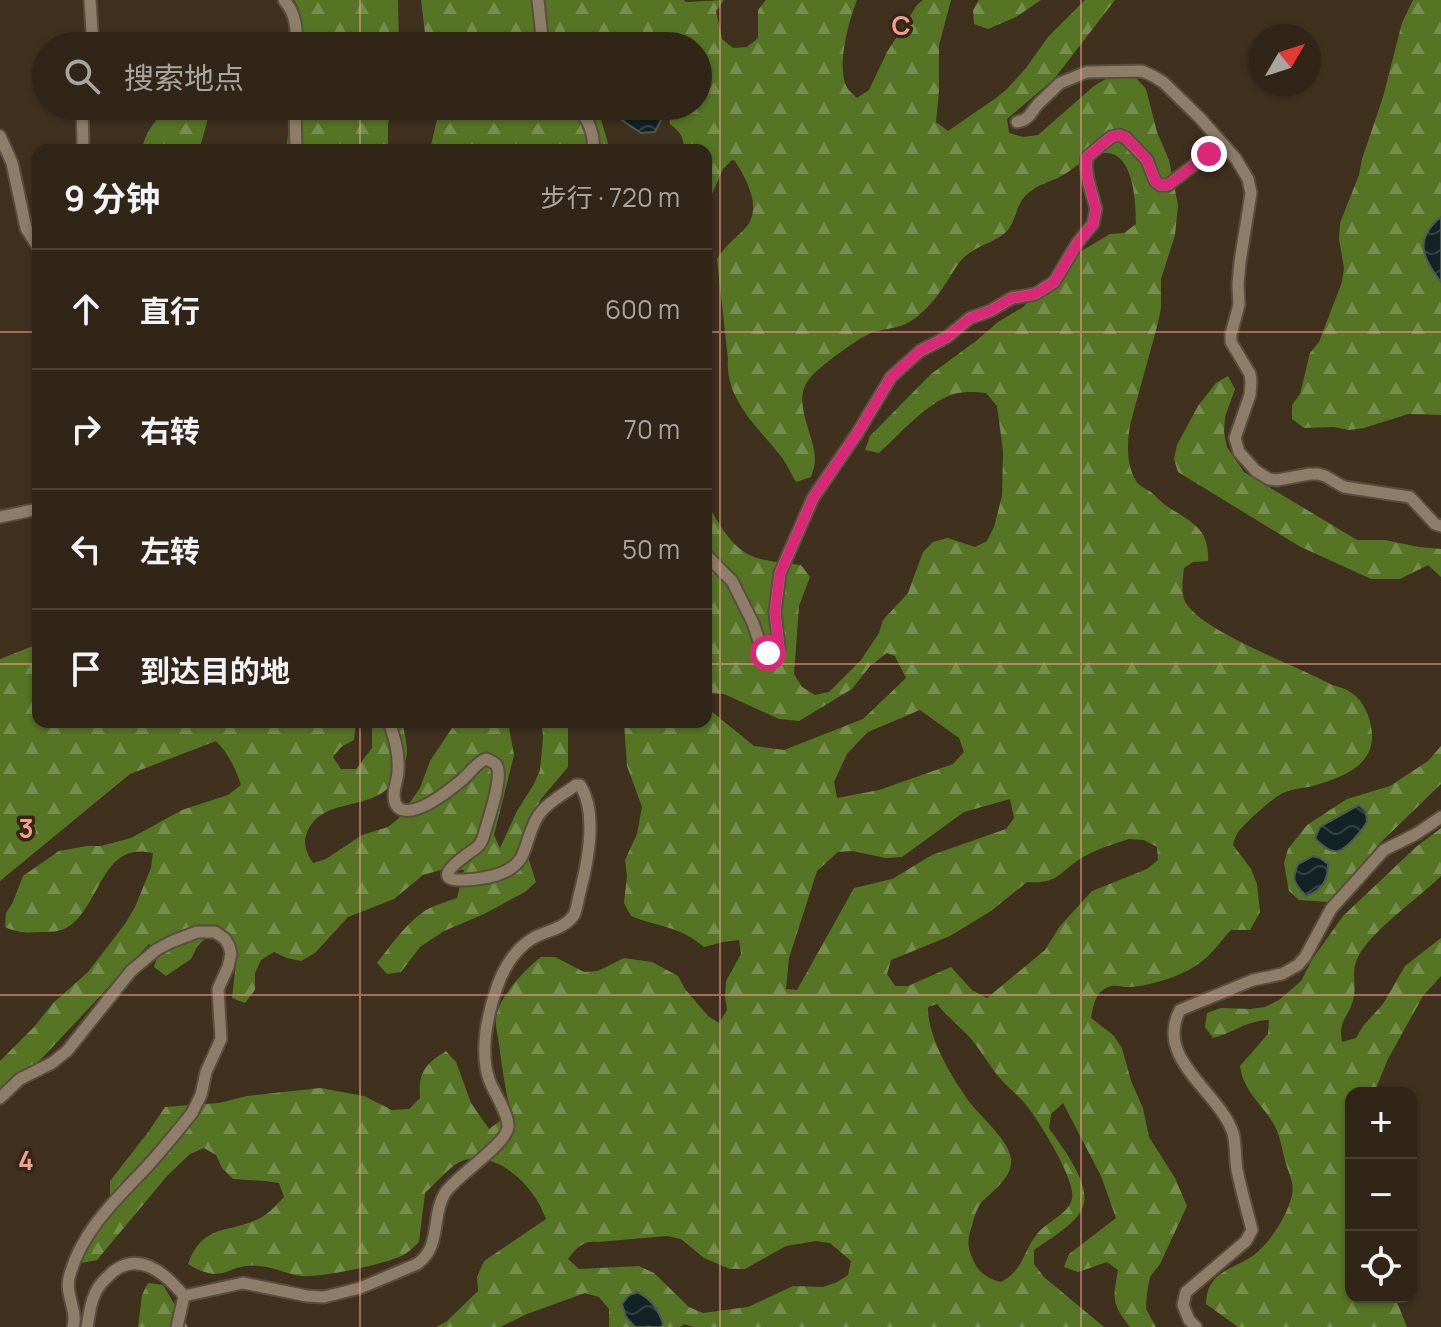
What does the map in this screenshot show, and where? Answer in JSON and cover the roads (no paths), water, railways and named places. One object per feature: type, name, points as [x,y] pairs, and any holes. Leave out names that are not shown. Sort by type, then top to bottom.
[{"type":"street","points":[[90,0],[92,32]]},
{"type":"street","points":[[284,0],[297,25],[297,32]]},
{"type":"street","points":[[538,0],[541,32]]},
{"type":"street","points":[[1017,122],[1029,116],[1054,87],[1087,72],[1142,71],[1163,82],[1236,159],[1248,179],[1251,193],[1239,273],[1239,305],[1231,334],[1231,342],[1251,381],[1250,395],[1235,438],[1239,452],[1256,471],[1269,479],[1318,474],[1344,487],[1410,497],[1435,524],[1441,526]]},
{"type":"street","points":[[82,120],[83,144]]},
{"type":"street","points":[[295,120],[296,144]]},
{"type":"street","points":[[586,120],[594,144]]},
{"type":"street","points":[[712,561],[732,581],[753,623],[762,650],[775,652],[779,648],[775,612],[780,573],[813,498],[891,377],[920,351],[947,337],[970,318],[1012,298],[1035,294],[1054,282],[1078,242],[1093,224],[1096,209],[1088,180],[1087,157],[1111,137],[1119,135],[1126,138],[1147,160],[1155,181],[1160,185],[1168,185],[1203,158],[1225,146]]},
{"type":"street","points":[[0,136],[12,163],[26,228],[32,236]]},
{"type":"street","points":[[0,517],[32,510]]},
{"type":"street","points":[[184,1296],[243,1283],[324,1297],[360,1288],[417,1264],[433,1246],[440,1204],[445,1193],[494,1146],[508,1127],[486,1065],[486,1039],[492,1001],[501,974],[516,952],[535,937],[566,923],[575,914],[590,846],[586,794],[580,785],[576,785],[542,811],[515,866],[482,879],[456,880],[449,872],[452,864],[479,845],[483,838],[498,768],[486,759],[433,801],[412,810],[402,809],[394,801],[398,747],[391,728]]},
{"type":"street","points":[[1196,1327],[1189,1320],[1183,1305],[1186,1292],[1246,1241],[1252,1230],[1237,1170],[1233,1132],[1175,1047],[1174,1020],[1180,1010],[1253,980],[1282,974],[1298,965],[1331,909],[1384,850],[1441,817]]},
{"type":"street","points":[[0,1098],[20,1079],[52,1063],[67,1051],[131,971],[156,950],[197,932],[215,932],[225,939],[231,954],[218,989],[221,1039],[206,1072],[201,1095],[192,1113],[92,1228],[68,1281],[75,1320],[73,1327]]},
{"type":"street","points":[[87,1327],[99,1286],[120,1268],[133,1263],[143,1263],[169,1277],[184,1296]]},
{"type":"street","points":[[177,1327],[184,1296]]},
{"type":"water","points":[[622,120],[661,120],[655,132],[641,133]]},
{"type":"water","points":[[1441,217],[1441,282],[1429,265],[1424,241],[1432,225]]},
{"type":"water","points":[[1359,805],[1366,812],[1367,822],[1346,847],[1332,851],[1315,838],[1320,827]]},
{"type":"water","points":[[1313,856],[1328,864],[1327,875],[1320,888],[1306,896],[1294,878],[1298,864]]},
{"type":"water","points":[[637,1292],[656,1309],[663,1324],[661,1327],[635,1327],[626,1317],[622,1304],[629,1295]]}]
